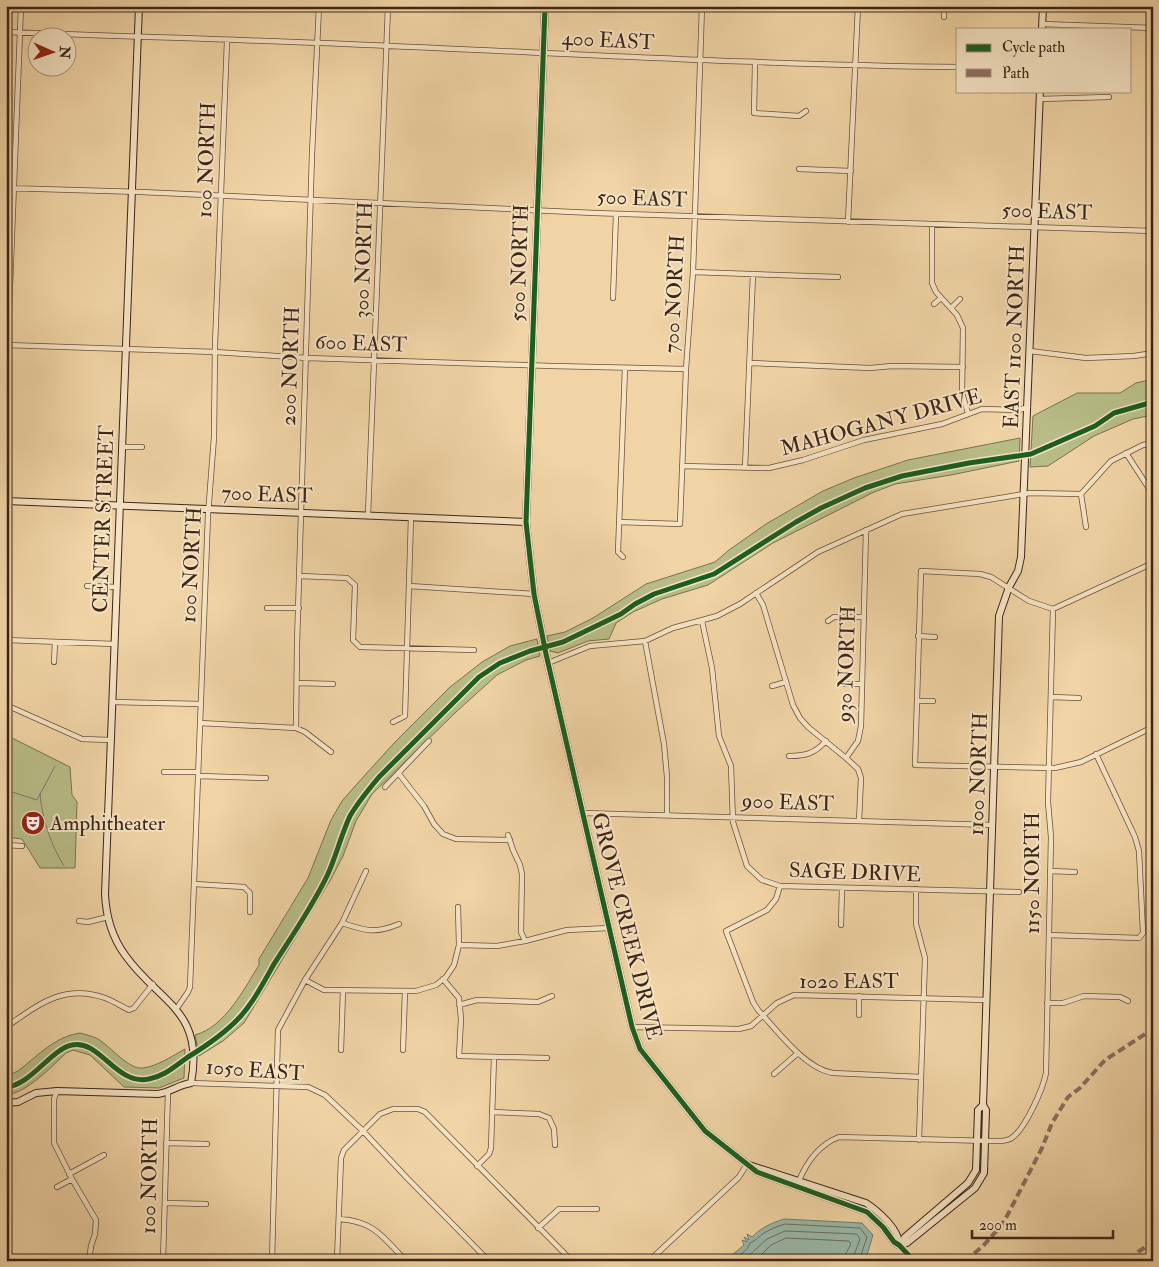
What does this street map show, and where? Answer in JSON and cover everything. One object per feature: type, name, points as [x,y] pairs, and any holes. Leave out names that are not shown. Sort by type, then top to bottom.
[{"type":"street","points":[[6,389],[21,6]]},
{"type":"street","name":"CENTER STREET","points":[[139,6],[105,894],[108,917],[116,940],[126,956],[177,1008]]},
{"type":"street","name":"200 NORTH","points":[[296,728],[312,154],[319,6]]},
{"type":"street","name":"300 NORTH","points":[[368,515],[376,360],[388,6]]},
{"type":"street","name":"500 NORTH","points":[[526,522],[545,6]]},
{"type":"street","name":"700 NORTH","points":[[619,522],[680,524],[702,6]]},
{"type":"street","points":[[848,222],[858,6]]},
{"type":"street","points":[[944,6],[944,17]]},
{"type":"street","points":[[1043,6],[1042,26],[1153,28]]},
{"type":"street","name":"400 EAST","points":[[6,32],[386,46],[700,61],[956,67]]},
{"type":"street","name":"100 NORTH","points":[[177,1008],[190,987],[209,508],[214,438],[227,41]]},
{"type":"street","points":[[755,63],[754,113],[799,116],[806,111]]},
{"type":"street","points":[[1034,226],[1040,95],[1108,97]]},
{"type":"street","points":[[1152,106],[1153,101]]},
{"type":"street","points":[[800,169],[851,171]]},
{"type":"street","name":"500 EAST","points":[[6,188],[616,214],[1153,231]]},
{"type":"street","points":[[613,298],[616,214]]},
{"type":"street","points":[[932,225],[931,280],[941,298],[959,318],[963,328],[962,393],[968,414]]},
{"type":"street","name":"EAST 1100 NORTH","points":[[1026,449],[1034,226]]},
{"type":"street","points":[[692,272],[838,277]]},
{"type":"street","points":[[746,468],[753,274]]},
{"type":"street","points":[[934,304],[941,298]]},
{"type":"street","points":[[951,308],[960,299]]},
{"type":"street","name":"600 EAST","points":[[7,345],[216,352],[307,358],[686,369]]},
{"type":"street","points":[[1030,351],[1086,358],[1134,356],[1153,353]]},
{"type":"street","points":[[751,363],[870,368],[901,366],[962,367]]},
{"type":"street","points":[[623,557],[618,552],[625,368]]},
{"type":"street","name":"MAHOGANY DRIVE","points":[[682,466],[769,468],[803,460],[864,440],[942,424],[989,408],[1018,410],[1028,407]]},
{"type":"street","points":[[548,664],[590,646],[645,641],[673,628],[702,621],[727,612],[818,552],[902,514],[1030,493],[1081,494],[1112,461],[1143,445],[1153,443]]},
{"type":"street","points":[[122,447],[142,447]]},
{"type":"street","name":"1100 NORTH","points":[[899,1245],[909,1242],[975,1188],[984,1173],[986,1110],[984,1105],[999,616],[1009,587],[1018,571],[1021,557],[1026,449]]},
{"type":"street","points":[[1126,453],[1150,490]]},
{"type":"street","points":[[1081,494],[1086,527]]},
{"type":"street","name":"700 EAST","points":[[6,501],[526,522]]},
{"type":"street","points":[[393,722],[404,716],[412,517]]},
{"type":"street","name":"GROVE CREEK DRIVE","points":[[526,522],[534,594],[548,664],[632,1027],[640,1049],[705,1132],[747,1164],[798,1184],[866,1203],[878,1211],[886,1220],[900,1238],[899,1245],[914,1261]]},
{"type":"street","name":"930 NORTH","points":[[846,758],[858,741],[860,732],[866,530]]},
{"type":"street","points":[[1153,563],[1054,609],[1028,601],[991,577],[980,574],[921,571],[915,766],[994,768],[1068,766],[1081,762],[1151,728],[1153,737]]},
{"type":"street","points":[[300,576],[347,578],[355,585],[353,640],[360,647],[474,650]]},
{"type":"street","points":[[87,586],[117,587]]},
{"type":"street","points":[[409,586],[534,594]]},
{"type":"street","points":[[756,593],[763,605],[793,705],[800,718],[858,769],[861,778],[859,821]]},
{"type":"street","points":[[266,608],[298,608]]},
{"type":"street","name":"1150 NORTH","points":[[985,1141],[1010,1139],[1020,1130],[1044,1084],[1046,1073],[1051,837],[1048,802],[1054,609]]},
{"type":"street","points":[[828,621],[834,617],[864,617]]},
{"type":"street","name":"SAGE DRIVE","points":[[702,621],[712,668],[719,736],[731,766],[733,778],[732,817],[747,866],[762,880],[780,886],[1019,892]]},
{"type":"street","points":[[918,636],[935,637]]},
{"type":"street","points":[[6,640],[115,644]]},
{"type":"street","points":[[645,641],[664,744],[668,815]]},
{"type":"street","points":[[54,662],[55,642]]},
{"type":"street","points":[[772,686],[786,682]]},
{"type":"street","points":[[297,683],[333,684]]},
{"type":"street","points":[[846,684],[862,684]]},
{"type":"street","points":[[1051,696],[1079,698]]},
{"type":"street","points":[[916,701],[933,701]]},
{"type":"street","points":[[112,702],[201,704]]},
{"type":"street","points":[[6,705],[82,739],[111,740]]},
{"type":"street","points":[[200,723],[296,728],[305,732],[331,752]]},
{"type":"street","points":[[385,787],[429,741]]},
{"type":"street","points":[[788,756],[812,754],[826,741]]},
{"type":"street","points":[[1049,935],[1138,938],[1143,933],[1144,918],[1139,851],[1136,836],[1096,754]]},
{"type":"street","points":[[164,772],[266,778]]},
{"type":"street","points":[[398,774],[424,806],[434,824],[443,834],[456,839],[509,838],[520,865],[521,932],[525,941]]},
{"type":"street","name":"900 EAST","points":[[582,813],[992,825]]},
{"type":"street","points":[[6,845],[22,846]]},
{"type":"street","points":[[272,1261],[278,1030],[305,980],[342,924],[366,871]]},
{"type":"street","points":[[1050,871],[1075,872]]},
{"type":"street","points":[[194,884],[244,887],[250,893],[250,912]]},
{"type":"street","points":[[780,886],[776,899],[767,910],[726,931],[753,1002],[798,1053],[811,1065],[824,1071],[833,1073],[921,1076]]},
{"type":"street","points":[[841,925],[842,888]]},
{"type":"street","points":[[916,890],[916,924],[925,958],[919,1140]]},
{"type":"street","points":[[305,980],[324,990],[406,991],[423,990],[436,985],[454,965],[458,945],[458,906]]},
{"type":"street","points":[[80,921],[88,922],[108,917]]},
{"type":"street","points":[[342,924],[374,931],[384,930],[399,924]]},
{"type":"street","points":[[458,945],[497,946],[567,930],[610,928]]},
{"type":"street","points":[[443,979],[459,998],[461,1019],[459,1056],[547,1058]]},
{"type":"street","points":[[6,1019],[8,1026],[44,1002],[66,994],[79,992],[106,998],[130,1010],[134,1008],[153,984]]},
{"type":"street","points":[[341,1050],[343,990]]},
{"type":"street","points":[[403,1050],[406,991]]},
{"type":"street","name":"1020 EAST","points":[[632,1027],[739,1030],[751,1026],[777,1003],[794,995],[987,1000]]},
{"type":"street","points":[[459,1005],[477,1000],[538,1002],[552,996]]},
{"type":"street","points":[[859,996],[859,1015]]},
{"type":"street","points":[[1047,1003],[1063,1003],[1084,996],[1120,997],[1128,1001]]},
{"type":"street","points":[[6,1103],[18,1102],[36,1093],[57,1091],[151,1095],[168,1092],[180,1085],[191,1083],[193,1054],[191,1037],[177,1008]]},
{"type":"street","points":[[774,1074],[798,1053]]},
{"type":"street","points":[[477,1166],[489,1154],[491,1148],[494,1057]]},
{"type":"street","name":"1050 EAST","points":[[191,1083],[308,1087],[325,1096],[362,1130],[489,1261]]},
{"type":"street","points":[[57,1091],[54,1099],[54,1143],[96,1220],[96,1234],[91,1246],[89,1260]]},
{"type":"street","name":"100 NORTH","points":[[163,1261],[168,1092]]},
{"type":"street","name":"1100 NORTH","points":[[899,1245],[904,1238],[968,1183],[976,1170],[978,1110],[984,1105]]},
{"type":"street","points":[[337,1261],[341,1158],[344,1150],[362,1130],[380,1114],[393,1109],[418,1109],[425,1112],[572,1261]]},
{"type":"street","points":[[492,1112],[540,1114],[549,1118],[554,1129],[555,1145]]},
{"type":"street","points":[[798,1184],[810,1159],[830,1140],[839,1138],[985,1141]]},
{"type":"street","points":[[166,1143],[207,1144]]},
{"type":"street","points":[[57,1187],[104,1155]]},
{"type":"street","points":[[649,1261],[739,1177],[747,1164]]},
{"type":"street","points":[[165,1204],[206,1204]]},
{"type":"street","points":[[538,1228],[559,1209],[597,1210]]},
{"type":"street","points":[[339,1219],[356,1220],[376,1230],[406,1261]]},
{"type":"street","points":[[28,1258],[102,1261]]},
{"type":"green space","points":[[1153,379],[1153,415],[1133,419],[1094,436],[1048,466],[1030,467],[1033,416],[1077,393],[1120,393],[1136,383]]},
{"type":"green space","points":[[1020,438],[1019,461],[895,484],[872,493],[773,543],[708,585],[662,599],[633,612],[616,623],[609,639],[588,641],[558,653],[550,651],[547,636],[565,632],[593,618],[646,584],[715,562],[766,524],[823,491],[854,478],[908,460]]},
{"type":"green space","points":[[537,639],[540,656],[526,660],[497,675],[372,794],[356,821],[343,856],[331,879],[244,1023],[223,1041],[199,1056],[195,1035],[206,1031],[216,1024],[233,1006],[247,985],[259,965],[259,959],[308,878],[331,820],[342,801],[395,742],[449,688],[482,662],[510,646]]},
{"type":"green space","points":[[6,735],[70,767],[72,795],[77,802],[75,868],[40,868],[22,839],[6,837]]},
{"type":"green space","points":[[80,1033],[98,1039],[126,1062],[138,1068],[154,1065],[185,1049],[184,1078],[159,1088],[124,1087],[90,1055],[73,1050],[66,1053],[30,1085],[22,1090],[6,1095],[6,1075],[19,1070],[59,1040]]},
{"type":"water","points":[[784,1219],[862,1223],[873,1235],[867,1255],[862,1261],[725,1261],[744,1245],[742,1240],[747,1242],[744,1237],[749,1240],[747,1234],[752,1237],[766,1226]]},
{"type":"waterway","points":[[6,790],[37,800],[55,766]]},
{"type":"waterway","points":[[40,794],[48,832],[64,866]]},
{"type":"marked path","points":[[965,1261],[983,1246],[1007,1216],[1042,1148],[1052,1123],[1068,1097],[1080,1088],[1105,1060],[1153,1029]]},
{"type":"marked path","points":[[1130,1261],[1147,1246],[1153,1234]]},
{"type":"cycle path","points":[[545,6],[526,522],[534,594],[546,654],[632,1027],[640,1049],[705,1131],[757,1172],[867,1212],[914,1261]]},
{"type":"cycle path","points":[[6,1087],[23,1081],[56,1053],[72,1045],[82,1045],[91,1049],[127,1076],[137,1079],[155,1078],[170,1070],[227,1029],[239,1018],[254,999],[315,899],[330,869],[350,816],[360,801],[379,777],[479,677],[500,663],[530,651],[563,642],[621,614],[654,594],[714,574],[796,522],[821,508],[865,488],[902,476],[969,463],[1031,454],[1095,426],[1114,413],[1153,402]]},
{"type":"place","name":"Amphitheater","points":[[33,823]]}]
